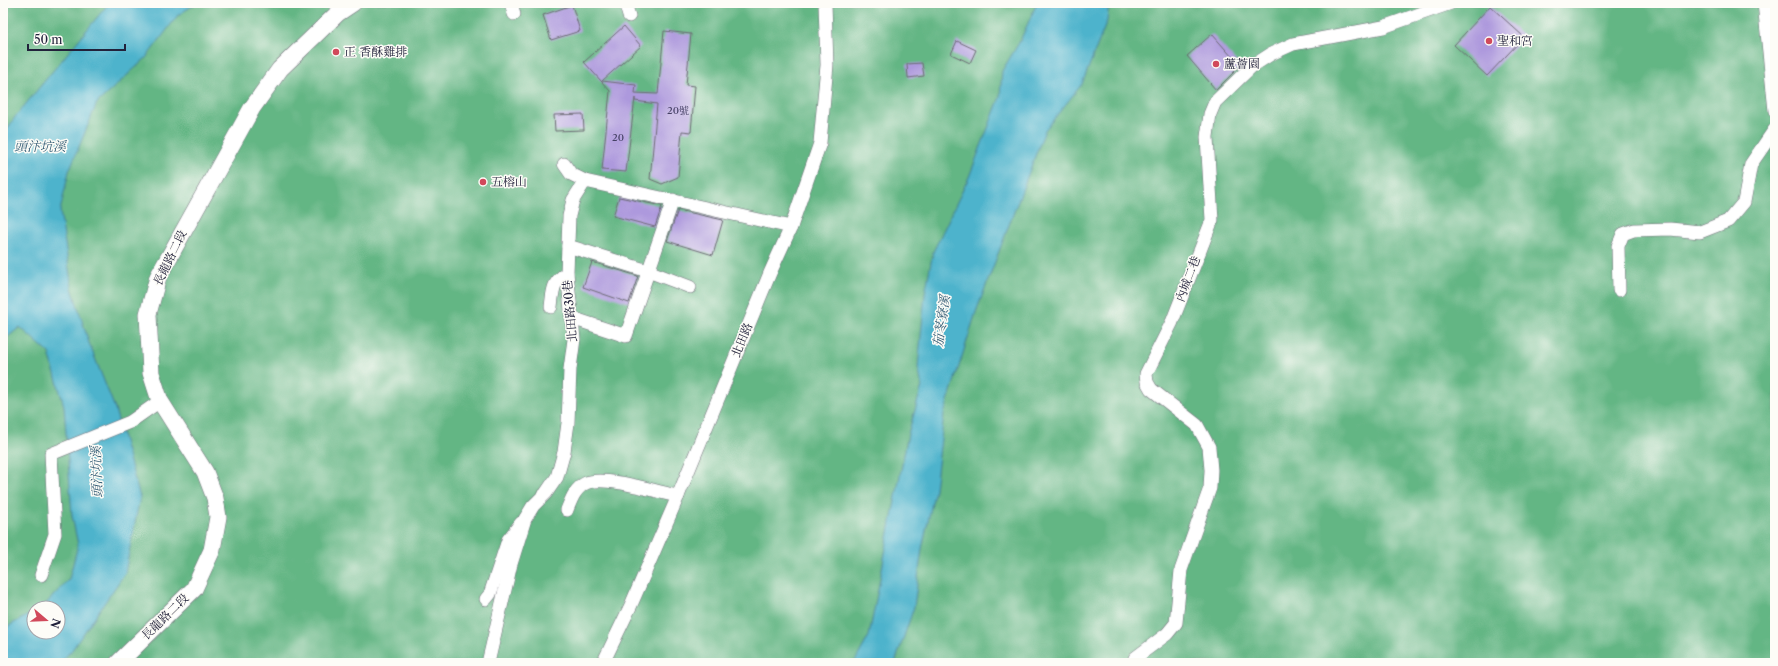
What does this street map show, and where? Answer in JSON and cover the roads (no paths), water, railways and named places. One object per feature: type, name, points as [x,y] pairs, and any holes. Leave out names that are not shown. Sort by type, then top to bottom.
[{"type":"main road","name":"長龍路二段","points":[[118,663],[194,589],[212,550],[218,517],[215,498],[205,472],[160,401],[151,373],[148,314],[158,277],[252,108],[280,69],[338,13],[353,3]]},
{"type":"street","points":[[625,3],[629,16]]},
{"type":"street","name":"北田路","points":[[603,663],[631,605],[678,496],[767,280],[791,227],[820,143],[827,65],[825,3]]},
{"type":"street","name":"內城二巷","points":[[1133,663],[1135,658],[1167,634],[1176,623],[1181,570],[1210,488],[1209,447],[1197,425],[1151,389],[1147,382],[1146,374],[1172,322],[1212,220],[1207,137],[1210,114],[1215,102],[1251,67],[1271,54],[1293,44],[1383,27],[1451,3]]},
{"type":"street","points":[[1764,3],[1775,111]]},
{"type":"street","points":[[1619,290],[1618,246],[1623,234],[1634,230],[1700,232],[1728,221],[1744,202],[1751,164],[1775,129]]},
{"type":"street","points":[[564,164],[571,174],[585,181],[791,227]]},
{"type":"street","name":"北田路30巷","points":[[488,663],[511,564],[525,519],[533,506],[546,493],[557,478],[564,452],[568,423],[570,369],[574,339],[567,273],[569,216],[573,200],[585,181]]},
{"type":"street","points":[[572,318],[626,336],[673,200]]},
{"type":"street","points":[[568,246],[648,271],[690,287]]},
{"type":"street","points":[[551,307],[553,290],[558,278],[567,273]]},
{"type":"street","points":[[41,575],[55,534],[51,454],[130,422],[160,401]]},
{"type":"street","points":[[567,510],[575,493],[586,483],[599,480],[678,496]]},
{"type":"street","points":[[486,599],[490,594],[508,540],[525,519]]},
{"type":"water","name":"頭汴坑溪","points":[[109,3],[197,3],[178,15],[146,58],[97,103],[69,171],[60,211],[72,288],[89,343],[114,406],[140,497],[125,573],[72,650],[60,663],[3,663],[3,629],[26,616],[26,640],[66,640],[66,600],[49,600],[69,579],[78,545],[72,516],[64,406],[49,353],[20,327],[3,341],[3,136],[15,117]]},
{"type":"water","name":"茄苳寮溪","points":[[1037,3],[1109,3],[1107,21],[1082,84],[1045,130],[976,312],[944,414],[935,489],[922,549],[914,607],[895,663],[854,663],[869,636],[908,434],[922,386],[918,367],[925,294],[933,252],[969,177],[1000,97],[1002,71],[1020,41]]},
{"type":"place","name":"聖和宮","points":[[1489,41]]},
{"type":"place","name":"正 香酥雞排","points":[[336,52]]},
{"type":"place","name":"蘆薈園","points":[[1216,64]]},
{"type":"place","name":"五榕山","points":[[483,182]]}]
